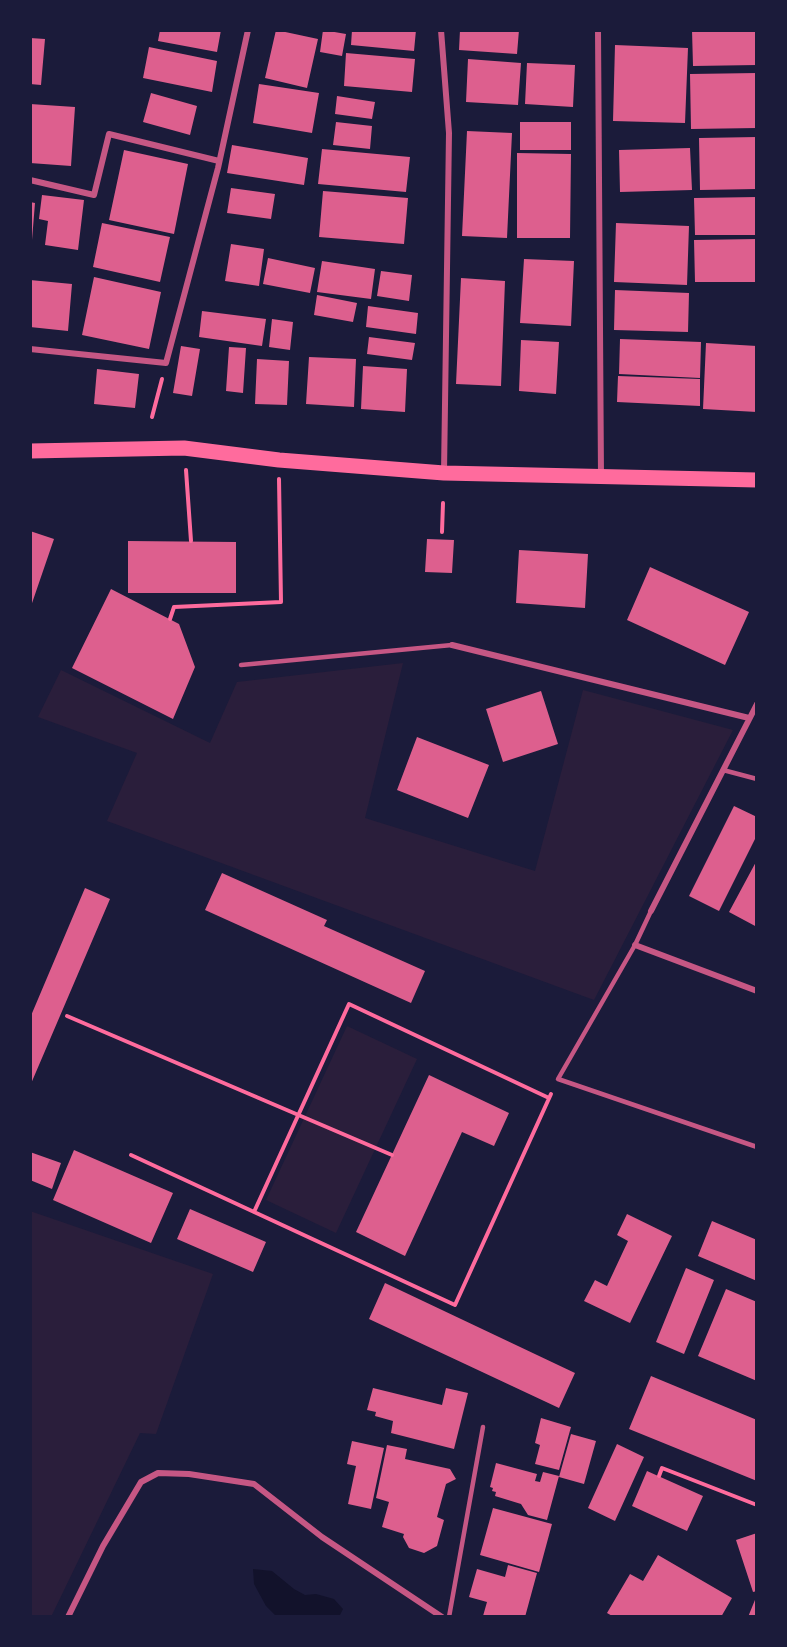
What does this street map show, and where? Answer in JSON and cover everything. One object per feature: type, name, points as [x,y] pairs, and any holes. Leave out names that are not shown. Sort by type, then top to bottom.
[{"type":"main road","points":[[30,451],[184,448],[279,460],[444,473],[757,480]]},
{"type":"street","points":[[30,349],[166,363],[219,161],[248,30]]},
{"type":"street","points":[[441,30],[449,133],[444,473]]},
{"type":"street","points":[[598,30],[601,476]]},
{"type":"street","points":[[30,180],[94,195],[109,134],[219,161]]},
{"type":"street","points":[[452,645],[749,718]]},
{"type":"street","points":[[651,911],[757,704]]},
{"type":"street","points":[[635,945],[757,991]]},
{"type":"street","points":[[68,1617],[103,1546],[141,1482],[158,1473],[189,1474],[254,1484],[322,1537],[442,1617]]},
{"type":"lane","points":[[241,665],[452,645]]},
{"type":"lane","points":[[723,770],[757,779]]},
{"type":"lane","points":[[651,911],[635,945],[558,1079],[757,1147]]},
{"type":"lane","points":[[449,1617],[483,1427]]},
{"type":"path","points":[[152,417],[166,363]]},
{"type":"path","points":[[184,448],[191,541]]},
{"type":"path","points":[[170,619],[174,607],[281,602],[279,460]]},
{"type":"path","points":[[442,532],[443,503]]},
{"type":"path","points":[[254,1212],[349,1004],[549,1098]]},
{"type":"path","points":[[67,1016],[392,1155]]},
{"type":"path","points":[[131,1155],[455,1305],[558,1079]]},
{"type":"path","points":[[659,1476],[662,1468],[757,1506]]},
{"type":"shaded area","points":[[403,663],[365,818],[535,871],[583,690],[733,730],[594,1000],[107,821],[137,753],[38,717],[61,670],[210,743],[237,682]]},
{"type":"shaded area","points":[[347,1026],[417,1059],[336,1233],[266,1200]]},
{"type":"shaded area","points":[[30,1211],[213,1274],[156,1434],[140,1433],[51,1617],[30,1617]]},
{"type":"shaded area","points":[[253,1569],[272,1571],[305,1595],[316,1594],[334,1599],[343,1609],[339,1617],[277,1617],[266,1606],[254,1584]]},
{"type":"building","points":[[160,30],[221,30],[217,52],[158,41]]},
{"type":"building","points":[[276,30],[318,39],[307,88],[265,78]]},
{"type":"building","points":[[323,30],[346,34],[342,56],[320,52]]},
{"type":"building","points":[[352,30],[416,30],[414,51],[351,45]]},
{"type":"building","points":[[460,30],[519,30],[517,54],[459,50]]},
{"type":"building","points":[[692,30],[757,30],[757,65],[693,66]]},
{"type":"building","points":[[30,38],[45,39],[41,85],[30,84]]},
{"type":"building","points":[[615,45],[688,48],[685,123],[613,121]]},
{"type":"building","points":[[149,47],[217,61],[212,92],[143,78]]},
{"type":"building","points":[[346,53],[415,59],[412,92],[344,86]]},
{"type":"building","points":[[468,59],[521,63],[518,105],[466,102]]},
{"type":"building","points":[[527,63],[575,65],[573,107],[525,104]]},
{"type":"building","points":[[757,73],[757,128],[691,129],[690,74]]},
{"type":"building","points":[[259,84],[319,93],[312,133],[253,123]]},
{"type":"building","points":[[151,93],[197,106],[190,135],[143,122]]},
{"type":"building","points":[[337,96],[375,102],[372,119],[335,114]]},
{"type":"building","points":[[30,104],[75,107],[71,166],[30,163]]},
{"type":"building","points":[[336,122],[372,126],[370,149],[333,145]]},
{"type":"building","points":[[520,122],[571,122],[571,150],[520,150]]},
{"type":"building","points":[[467,131],[512,133],[507,238],[462,236]]},
{"type":"building","points":[[757,137],[757,189],[700,190],[699,138]]},
{"type":"building","points":[[232,145],[308,158],[304,185],[227,173]]},
{"type":"building","points":[[690,148],[692,190],[620,192],[619,150]]},
{"type":"building","points":[[322,149],[410,157],[406,192],[318,184]]},
{"type":"building","points":[[124,150],[188,164],[174,234],[109,220]]},
{"type":"building","points":[[517,153],[571,154],[570,238],[517,238]]},
{"type":"building","points":[[231,188],[275,194],[271,219],[227,213]]},
{"type":"building","points":[[323,191],[408,198],[404,244],[319,237]]},
{"type":"building","points":[[42,195],[84,200],[78,250],[45,245],[48,221],[39,219]]},
{"type":"building","points":[[757,197],[757,235],[695,235],[694,198]]},
{"type":"building","points":[[30,202],[35,203],[32,240],[30,240]]},
{"type":"building","points":[[102,223],[170,237],[160,282],[93,267]]},
{"type":"building","points":[[616,223],[689,226],[687,285],[614,282]]},
{"type":"building","points":[[757,239],[757,282],[695,282],[694,240]]},
{"type":"building","points":[[231,244],[264,249],[259,286],[225,281]]},
{"type":"building","points":[[268,258],[315,268],[310,293],[263,284]]},
{"type":"building","points":[[524,259],[574,261],[571,326],[520,323]]},
{"type":"building","points":[[322,261],[375,269],[371,299],[317,292]]},
{"type":"building","points":[[381,271],[412,275],[409,301],[377,296]]},
{"type":"building","points":[[94,277],[161,292],[149,349],[82,335]]},
{"type":"building","points":[[461,278],[505,281],[501,386],[456,384]]},
{"type":"building","points":[[30,280],[72,284],[68,331],[30,327]]},
{"type":"building","points":[[615,290],[689,293],[688,332],[614,330]]},
{"type":"building","points":[[317,295],[357,303],[353,322],[314,315]]},
{"type":"building","points":[[368,306],[418,313],[416,334],[366,327]]},
{"type":"building","points":[[202,311],[266,319],[262,346],[199,337]]},
{"type":"building","points":[[272,319],[293,322],[290,350],[269,347]]},
{"type":"building","points":[[369,337],[415,343],[412,360],[367,354]]},
{"type":"building","points":[[620,339],[701,342],[700,378],[619,374]]},
{"type":"building","points":[[521,340],[559,342],[556,394],[519,391]]},
{"type":"building","points":[[706,343],[757,346],[757,412],[703,409]]},
{"type":"building","points":[[181,346],[200,349],[192,396],[173,393]]},
{"type":"building","points":[[229,347],[246,348],[243,393],[226,391]]},
{"type":"building","points":[[309,357],[356,359],[354,407],[306,404]]},
{"type":"building","points":[[257,359],[289,361],[287,405],[255,404]]},
{"type":"building","points":[[363,366],[407,369],[405,412],[361,409]]},
{"type":"building","points":[[97,369],[139,374],[135,408],[94,404]]},
{"type":"building","points":[[618,376],[700,379],[700,406],[617,402]]},
{"type":"building","points":[[30,531],[54,539],[30,609]]},
{"type":"building","points":[[427,539],[454,540],[452,573],[425,572]]},
{"type":"building","points":[[128,541],[236,542],[236,593],[128,593]]},
{"type":"building","points":[[519,550],[588,554],[585,608],[516,603]]},
{"type":"building","points":[[650,567],[749,612],[725,665],[627,620]]},
{"type":"building","points":[[111,589],[179,624],[195,667],[173,719],[72,668]]},
{"type":"building","points":[[541,691],[558,744],[503,762],[486,709]]},
{"type":"building","points":[[417,737],[489,765],[468,818],[397,790]]},
{"type":"building","points":[[734,806],[757,817],[757,835],[719,911],[689,896]]},
{"type":"building","points":[[757,860],[757,927],[729,912]]},
{"type":"building","points":[[222,873],[327,920],[324,926],[425,971],[411,1003],[205,910]]},
{"type":"building","points":[[85,888],[110,899],[30,1086],[30,1018]]},
{"type":"building","points":[[429,1075],[509,1113],[494,1146],[462,1132],[405,1256],[356,1232]]},
{"type":"building","points":[[74,1150],[173,1193],[151,1243],[53,1200]]},
{"type":"building","points":[[30,1152],[61,1163],[52,1189],[30,1180]]},
{"type":"building","points":[[190,1209],[266,1242],[253,1272],[177,1239]]},
{"type":"building","points":[[627,1214],[672,1236],[630,1323],[584,1301],[595,1280],[607,1286],[628,1241],[617,1235]]},
{"type":"building","points":[[712,1221],[757,1240],[757,1281],[698,1256]]},
{"type":"building","points":[[686,1268],[714,1280],[684,1354],[656,1342]]},
{"type":"building","points":[[385,1283],[575,1373],[559,1408],[369,1319]]},
{"type":"building","points":[[726,1289],[757,1302],[757,1381],[698,1356]]},
{"type":"building","points":[[651,1376],[757,1420],[757,1481],[629,1429]]},
{"type":"building","points":[[373,1388],[442,1405],[446,1388],[468,1393],[454,1449],[391,1433],[393,1421],[375,1416],[376,1412],[367,1410]]},
{"type":"building","points":[[541,1418],[571,1427],[559,1470],[535,1464],[540,1445],[535,1443]]},
{"type":"building","points":[[571,1434],[596,1441],[584,1484],[559,1477]]},
{"type":"building","points":[[352,1441],[384,1448],[371,1509],[348,1504],[356,1466],[347,1464]]},
{"type":"building","points":[[617,1444],[644,1457],[615,1521],[588,1508]]},
{"type":"building","points":[[387,1445],[407,1449],[405,1459],[450,1469],[456,1479],[446,1484],[437,1517],[444,1520],[437,1546],[424,1553],[409,1548],[403,1537],[404,1534],[382,1527],[389,1502],[376,1498]]},
{"type":"building","points":[[496,1463],[537,1474],[535,1481],[540,1482],[543,1472],[559,1476],[547,1520],[528,1515],[521,1504],[495,1496],[496,1492],[490,1487]]},
{"type":"building","points":[[647,1471],[703,1496],[687,1531],[632,1506]]},
{"type":"building","points":[[493,1508],[552,1524],[539,1572],[480,1555]]},
{"type":"building","points":[[757,1533],[757,1591],[753,1592],[736,1540]]},
{"type":"building","points":[[658,1555],[732,1598],[721,1617],[614,1617],[607,1613],[630,1574],[643,1581]]},
{"type":"building","points":[[508,1565],[537,1573],[525,1617],[483,1616],[487,1602],[469,1597],[477,1569],[505,1577]]},
{"type":"building","points":[[757,1595],[757,1617],[748,1617]]}]
